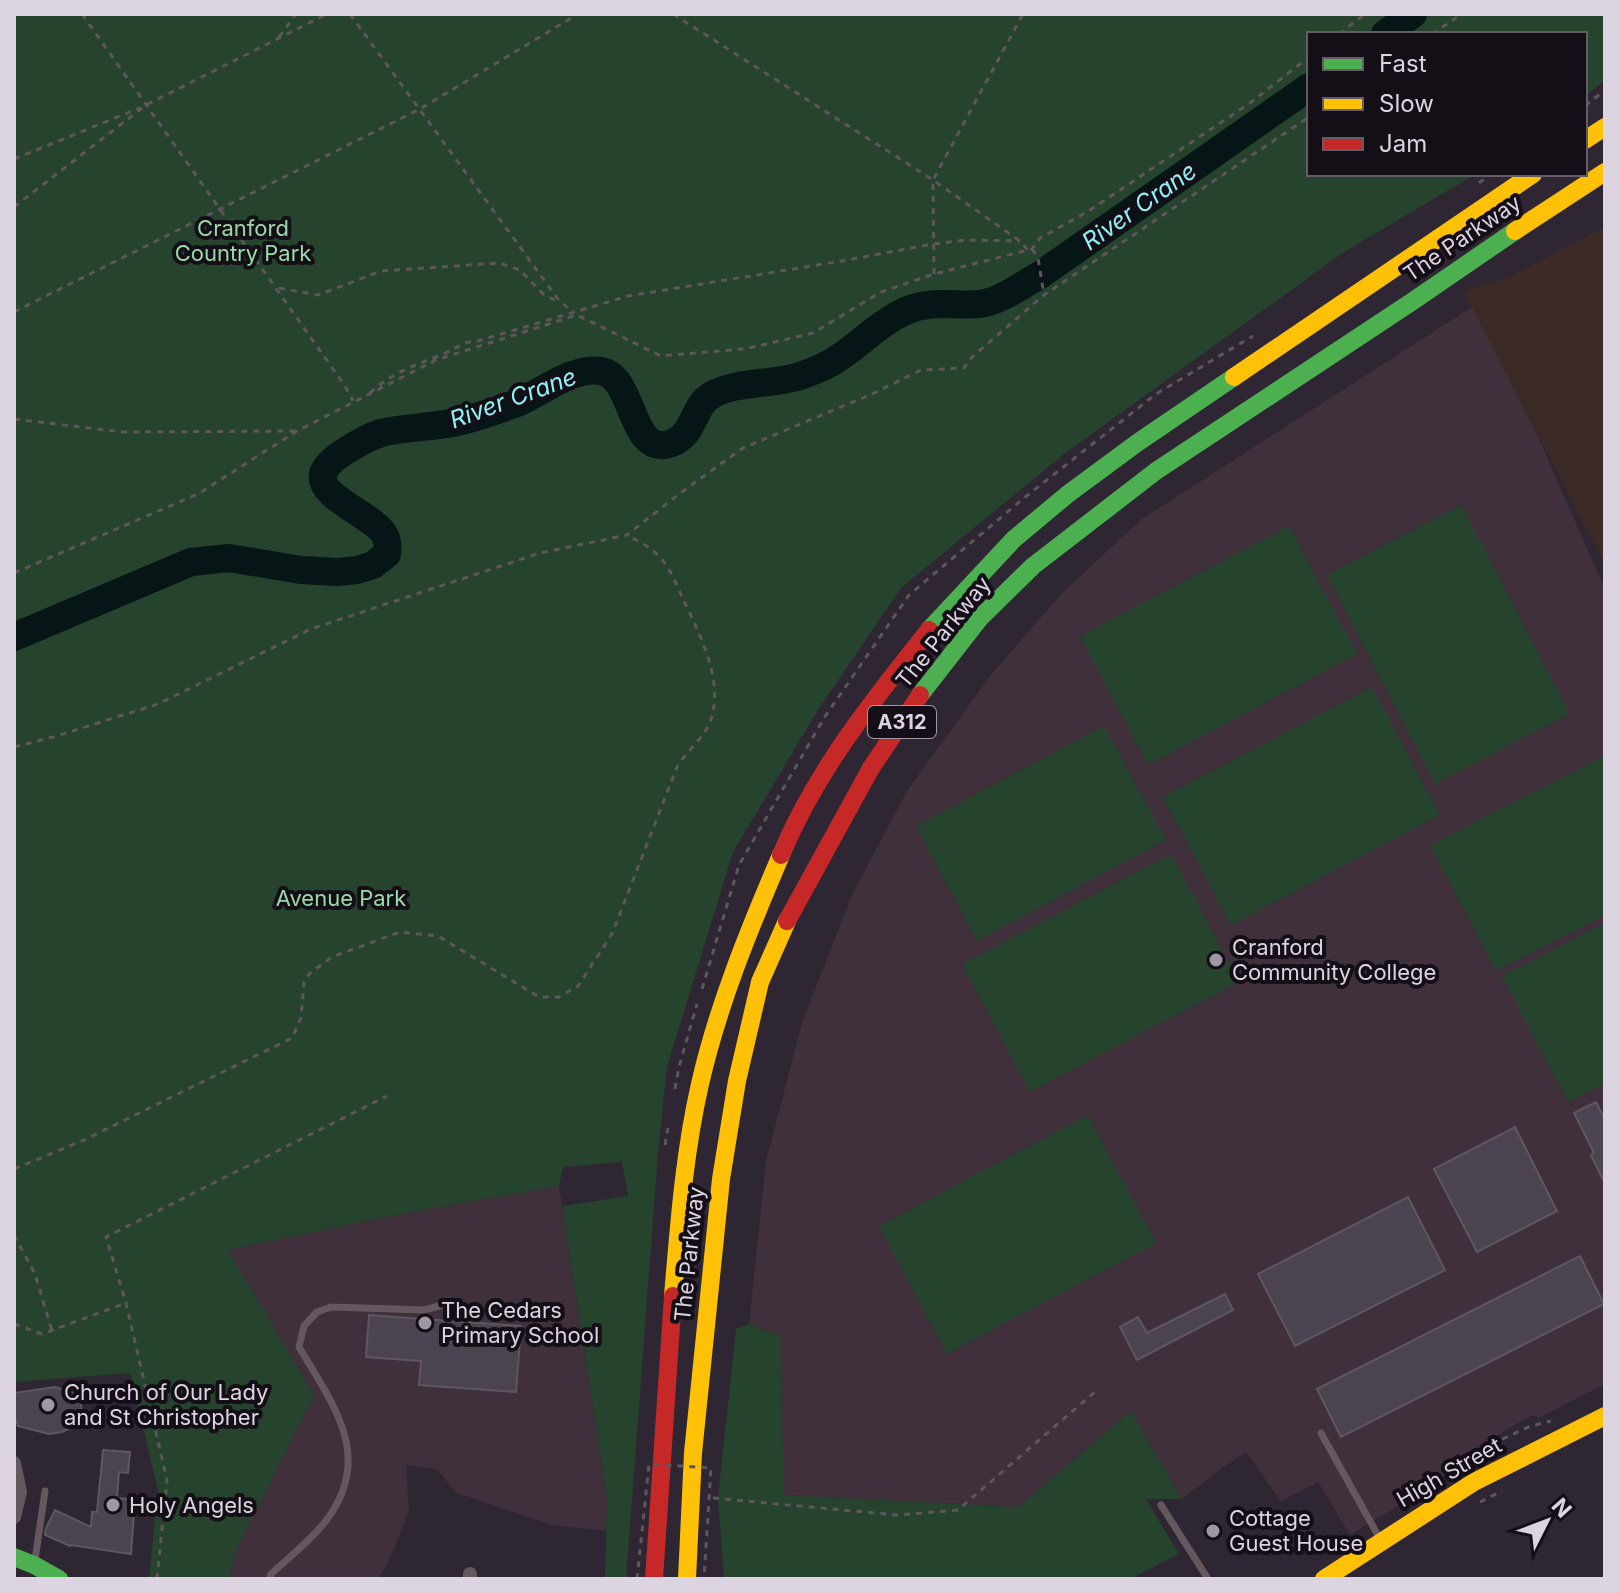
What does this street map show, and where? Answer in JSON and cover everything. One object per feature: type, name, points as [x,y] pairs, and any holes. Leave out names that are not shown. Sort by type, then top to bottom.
[{"type":"main road","points":[[1587,139],[1605,127]]},
{"type":"main road","name":"The Parkway","points":[[687,1579],[693,1453],[703,1348],[721,1179],[737,1081],[760,982],[787,922],[871,768],[928,684],[980,618],[1033,566],[1156,471],[1605,172]]},
{"type":"main road","name":"The Parkway","points":[[654,1579],[683,1178],[700,1084],[723,999],[751,925],[783,849],[820,776],[872,701],[931,627],[1014,539],[1137,443],[1530,176]]},
{"type":"main road","name":"High Street","points":[[1333,1576],[1381,1541],[1474,1482],[1605,1416]]},
{"type":"main road","points":[[14,1557],[59,1579]]},
{"type":"street","points":[[14,1463],[20,1492],[14,1517]]},
{"type":"lane","points":[[269,1579],[324,1523],[342,1493],[350,1457],[342,1424],[299,1347],[304,1326],[317,1312],[331,1307],[424,1310],[447,1304]]},
{"type":"lane","points":[[1321,1433],[1381,1541]]},
{"type":"lane","points":[[34,1565],[45,1491]]},
{"type":"lane","points":[[1161,1505],[1208,1579]]},
{"type":"path","points":[[82,14],[354,402]]},
{"type":"path","points":[[277,39],[296,14]]},
{"type":"path","points":[[14,159],[145,106],[327,14]]},
{"type":"path","points":[[350,14],[560,302]]},
{"type":"path","points":[[14,312],[420,109],[578,14]]},
{"type":"path","points":[[673,14],[933,180],[1020,241],[1038,258],[1044,295]]},
{"type":"path","points":[[934,274],[933,180],[1023,14]]},
{"type":"path","points":[[1342,32],[1365,14]]},
{"type":"path","points":[[1435,32],[1462,14]]},
{"type":"path","points":[[276,288],[318,295],[381,271],[499,263],[520,270],[545,296],[661,356],[745,349],[813,333],[881,292],[934,274],[1030,249],[1040,238],[1087,212],[1250,103],[1307,59]]},
{"type":"path","points":[[1587,104],[1605,90]]},
{"type":"path","points":[[14,207],[145,106]]},
{"type":"path","points":[[14,747],[158,704],[311,629],[540,553],[627,535],[743,448],[921,370],[964,368],[971,358],[1044,295],[1307,118]]},
{"type":"path","points":[[14,573],[198,494],[297,431],[436,360],[575,313],[628,296],[933,244],[966,240],[1020,241]]},
{"type":"path","points":[[367,395],[382,380],[447,353],[466,341],[478,341],[575,313]]},
{"type":"path","points":[[674,1097],[679,1067],[739,865],[824,718],[909,595],[1024,498],[1156,394],[1251,337]]},
{"type":"path","points":[[14,419],[123,432],[297,431]]},
{"type":"path","points":[[14,1169],[84,1140],[292,1038],[301,1018],[304,982],[310,973],[332,957],[400,932],[438,936],[539,997],[559,997],[578,986],[612,934],[677,767],[710,725],[715,700],[707,654],[671,574],[662,559],[646,545],[627,535]]},
{"type":"path","points":[[157,1579],[167,1480],[126,1303],[106,1237],[387,1096]]},
{"type":"path","points":[[664,1153],[669,1125]]},
{"type":"path","points":[[14,1235],[35,1274],[52,1331]]},
{"type":"path","points":[[14,1324],[42,1334],[126,1303]]},
{"type":"path","points":[[709,1497],[897,1515],[958,1510],[1097,1390]]},
{"type":"path","points":[[635,1579],[649,1464],[711,1468],[704,1579]]},
{"type":"path","points":[[1475,1505],[1501,1491]]},
{"type":"path","points":[[634,1548],[635,1579]]},
{"type":"shaded area","points":[[1605,227],[1605,564],[1463,291],[1511,276]]},
{"type":"shaded area","name":"Cranford Community College","points":[[1472,307],[1534,428],[1605,589],[1605,1384],[1539,1418],[1532,1415],[1484,1443],[1484,1453],[1350,1535],[1318,1482],[1281,1501],[1246,1452],[1182,1499],[1131,1411],[1018,1507],[783,1495],[780,1336],[749,1324],[766,1161],[802,1023],[851,897],[907,791],[990,676],[1063,592],[1142,519]]},
{"type":"shaded area","name":"The Cedars Primary School","points":[[559,1186],[607,1498],[607,1531],[551,1525],[455,1492],[437,1469],[406,1465],[409,1511],[389,1561],[378,1579],[230,1579],[236,1551],[227,1250],[406,1213]]},
{"type":"green space","points":[[14,14],[1605,14],[1605,80],[1587,94],[1587,32],[1307,32],[1307,176],[1473,176],[1344,252],[1064,454],[901,588],[818,710],[733,852],[667,1067],[626,1579],[605,1579],[607,1498],[562,1206],[628,1196],[622,1162],[563,1167],[559,1186],[406,1213],[228,1250],[314,1395],[236,1551],[230,1579],[149,1579],[158,1490],[130,1373],[14,1382]]},
{"type":"green space","points":[[1461,505],[1570,714],[1435,784],[1327,575]]},
{"type":"green space","points":[[1289,526],[1357,654],[1148,765],[1080,636]]},
{"type":"green space","points":[[1372,687],[1440,815],[1231,925],[1163,797]]},
{"type":"green space","points":[[1104,726],[1166,840],[977,941],[916,826]]},
{"type":"green space","points":[[1605,756],[1605,915],[1496,971],[1430,845]]},
{"type":"green space","points":[[1171,854],[1239,982],[1030,1092],[962,964]]},
{"type":"green space","points":[[1605,923],[1605,1083],[1568,1102],[1502,976]]},
{"type":"green space","points":[[1088,1115],[1156,1243],[947,1354],[879,1226]]},
{"type":"green space","points":[[749,1324],[780,1336],[784,1495],[1018,1507],[1131,1411],[1182,1499],[1146,1499],[1179,1554],[1130,1579],[724,1579],[718,1498],[736,1329]]},
{"type":"building","points":[[1596,1102],[1605,1120],[1605,1184],[1574,1113]]},
{"type":"building","points":[[1515,1127],[1557,1211],[1477,1252],[1434,1169]]},
{"type":"building","points":[[1408,1197],[1445,1270],[1295,1346],[1258,1274]]},
{"type":"building","points":[[1580,1256],[1604,1304],[1341,1437],[1317,1389]]},
{"type":"building","points":[[1225,1294],[1233,1310],[1137,1360],[1120,1327],[1138,1317],[1147,1333]]},
{"type":"building","points":[[369,1315],[521,1326],[516,1392],[419,1385],[421,1361],[366,1357]]},
{"type":"building","name":"Church of Our Lady and St Christopher","points":[[55,1387],[80,1395],[83,1422],[62,1432],[49,1434],[18,1426],[14,1415],[14,1393]]},
{"type":"building","name":"Holy Angels","points":[[103,1450],[130,1452],[128,1473],[119,1472],[117,1498],[129,1499],[127,1513],[134,1514],[131,1554],[70,1546],[45,1535],[55,1510],[91,1527],[92,1512],[97,1512]]},
{"type":"waterway","name":"River Crane","points":[[1388,32],[1413,14]]},
{"type":"waterway","name":"River Crane","points":[[14,637],[191,562],[229,558],[301,570],[338,572],[373,565],[387,554],[386,538],[371,521],[329,491],[323,474],[332,461],[376,435],[455,423],[478,416],[517,403],[579,372],[601,371],[612,376],[646,438],[656,444],[669,444],[684,435],[700,407],[712,395],[743,385],[789,379],[817,370],[908,310],[935,304],[980,304],[1011,292],[1040,275],[1307,88]]},
{"type":"traffic: fast","points":[[920,695],[980,618],[1033,566],[1156,471],[1515,231]]},
{"type":"traffic: fast","points":[[929,630],[1014,539],[1068,494],[1234,377]]},
{"type":"traffic: fast","points":[[14,1557],[59,1579]]},
{"type":"traffic: slow","points":[[1587,139],[1605,127]]},
{"type":"traffic: slow","points":[[1515,231],[1605,172]]},
{"type":"traffic: slow","points":[[1234,377],[1530,176]]},
{"type":"traffic: slow","points":[[673,1296],[686,1163],[707,1055],[746,940],[781,855]]},
{"type":"traffic: slow","points":[[687,1579],[693,1453],[721,1179],[737,1081],[760,982],[787,921]]},
{"type":"traffic: slow","points":[[1324,1579],[1474,1482],[1605,1416]]},
{"type":"traffic: jam","points":[[781,855],[828,765],[929,630]]},
{"type":"traffic: jam","points":[[787,921],[871,768],[920,695]]},
{"type":"traffic: jam","points":[[654,1579],[673,1296]]},
{"type":"place","name":"Cranford Community College","points":[[1216,960]]},
{"type":"place","name":"The Cedars Primary School","points":[[425,1323]]},
{"type":"place","name":"Church of Our Lady and St Christopher","points":[[48,1405]]},
{"type":"place","name":"Holy Angels","points":[[113,1505]]},
{"type":"place","name":"Cottage Guest House","points":[[1213,1531]]},
{"type":"park label","name":"Cranford Country Park","points":[[243,240]]},
{"type":"park label","name":"Avenue Park","points":[[341,898]]}]
